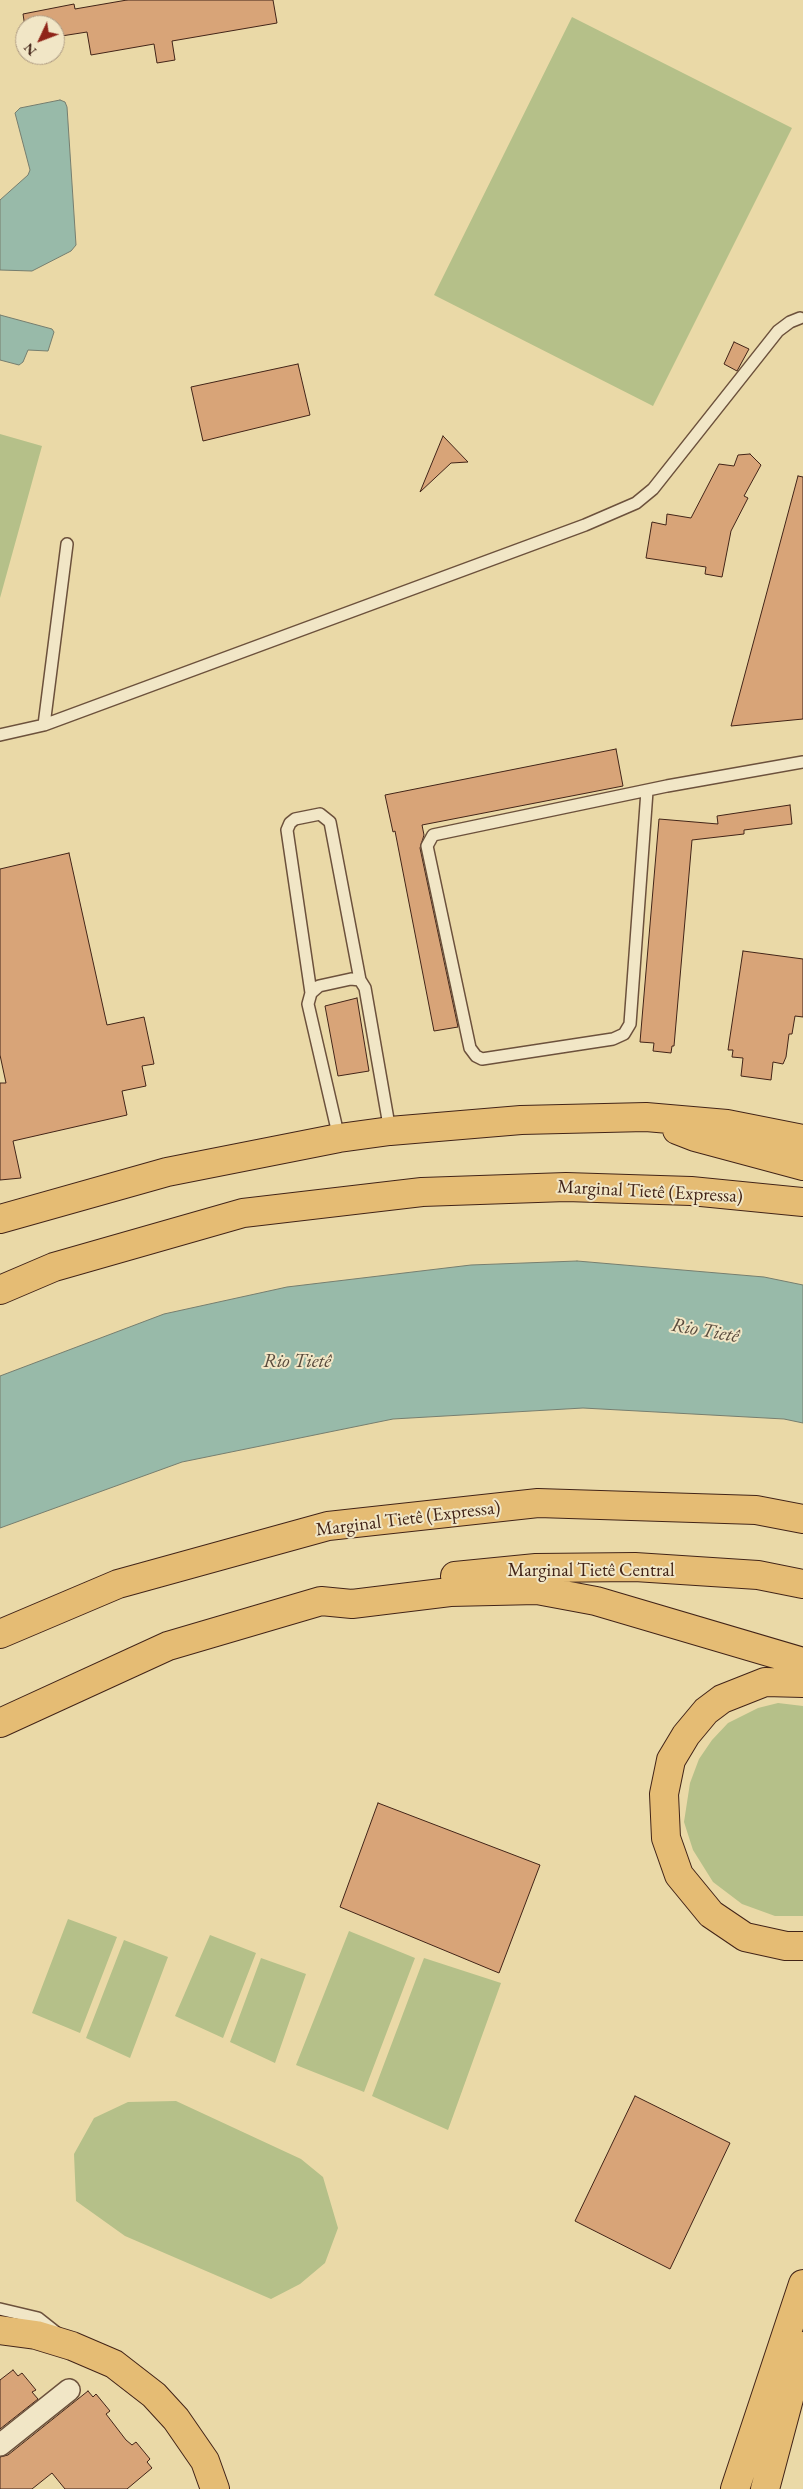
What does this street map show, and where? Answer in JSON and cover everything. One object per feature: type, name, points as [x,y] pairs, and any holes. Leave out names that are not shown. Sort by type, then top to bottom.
[{"type":"main road","points":[[646,1117],[695,1137],[803,1166]]},
{"type":"main road","points":[[0,1219],[167,1172],[339,1138],[390,1131],[521,1120],[646,1117],[727,1124],[803,1139]]},
{"type":"main road","name":"Marginal Tietê (Expressa)","points":[[0,1290],[54,1268],[243,1213],[422,1192],[566,1187],[691,1192],[803,1202]]},
{"type":"main road","name":"Marginal Tietê (Expressa)","points":[[0,1634],[118,1584],[328,1526],[538,1503],[756,1510],[803,1519]]},
{"type":"main road","name":"Marginal Tietê Central","points":[[0,1723],[168,1646],[321,1601],[423,1579],[536,1568],[636,1567],[758,1575],[803,1584]]},
{"type":"main road","points":[[321,1601],[352,1604],[450,1592],[537,1590],[596,1601],[803,1662]]},
{"type":"main road","points":[[803,1683],[765,1682],[722,1699],[706,1711],[686,1735],[671,1760],[664,1794],[666,1838],[679,1875],[711,1914],[745,1937],[773,1944],[803,1946]]},
{"type":"main road","points":[[735,2489],[803,2284]]},
{"type":"main road","points":[[0,2330],[36,2336],[72,2346],[114,2364],[154,2395],[176,2419],[205,2461],[215,2489]]},
{"type":"main road","points":[[765,2489],[803,2346]]},
{"type":"street","points":[[0,2445],[69,2390]]},
{"type":"lane","points":[[0,735],[44,725],[585,525],[636,503],[653,489],[778,331],[790,322],[800,318]]},
{"type":"lane","points":[[44,725],[67,544]]},
{"type":"lane","points":[[646,791],[630,1024],[624,1034],[613,1039],[482,1059],[476,1056],[470,1048],[427,846],[433,835],[667,786],[803,762]]},
{"type":"lane","points":[[339,1138],[308,1004],[311,993],[287,830],[290,823],[295,819],[320,814],[330,822],[360,980],[365,988],[390,1131]]},
{"type":"lane","points":[[311,993],[319,986],[351,979],[360,980]]},
{"type":"lane","points":[[0,2309],[38,2318],[72,2346]]},
{"type":"green space","points":[[572,17],[792,128],[653,406],[434,295]]},
{"type":"green space","points":[[0,434],[42,446],[0,598]]},
{"type":"green space","points":[[778,1703],[803,1706],[803,1916],[775,1916],[742,1904],[713,1882],[693,1850],[684,1822],[690,1783],[699,1759],[712,1740],[728,1723],[758,1708]]},
{"type":"green space","points":[[68,1919],[117,1937],[80,2033],[32,2013]]},
{"type":"green space","points":[[349,1931],[415,1958],[364,2092],[296,2065]]},
{"type":"green space","points":[[210,1935],[256,1953],[223,2038],[175,2016]]},
{"type":"green space","points":[[124,1940],[168,1957],[130,2058],[86,2038]]},
{"type":"green space","points":[[261,1958],[306,1974],[275,2063],[230,2042]]},
{"type":"green space","points":[[424,1958],[501,1983],[448,2130],[372,2096]]},
{"type":"green space","points":[[176,2101],[301,2159],[323,2177],[338,2228],[325,2263],[300,2284],[271,2299],[125,2236],[76,2201],[74,2154],[94,2118],[128,2102]]},
{"type":"water","points":[[60,100],[65,102],[67,107],[76,245],[71,251],[32,271],[0,270],[0,200],[28,175],[30,170],[15,113],[20,108]]},
{"type":"water","points":[[0,315],[52,329],[54,332],[48,351],[28,350],[23,362],[19,365],[0,360]]},
{"type":"water","name":"Rio Tietê","points":[[577,1261],[764,1277],[803,1285],[803,1423],[784,1419],[583,1408],[393,1419],[182,1462],[0,1528],[0,1376],[164,1314],[287,1287],[471,1265]]},
{"type":"building","points":[[127,0],[273,0],[277,23],[172,41],[175,60],[157,63],[154,44],[91,55],[87,32],[65,35],[65,15],[23,14],[74,4],[75,9]]},
{"type":"building","points":[[734,342],[749,349],[737,371],[724,364]]},
{"type":"building","points":[[298,364],[310,415],[203,441],[191,387]]},
{"type":"building","points":[[443,436],[468,462],[451,463],[420,492]]},
{"type":"building","points":[[750,454],[761,465],[744,496],[748,498],[731,531],[722,577],[705,574],[706,567],[646,558],[652,522],[666,525],[667,514],[691,518],[719,464],[734,466],[738,455]]},
{"type":"building","points":[[798,476],[803,477],[803,719],[731,726]]},
{"type":"building","points":[[616,749],[623,786],[422,825],[424,835],[420,848],[458,1027],[434,1031],[395,831],[393,832],[385,795]]},
{"type":"building","points":[[790,805],[792,824],[744,830],[744,834],[692,840],[674,1046],[672,1046],[671,1053],[653,1051],[654,1043],[640,1042],[659,819],[718,824],[717,816]]},
{"type":"building","points":[[69,853],[107,1025],[144,1017],[154,1064],[142,1066],[146,1086],[122,1091],[127,1115],[13,1141],[21,1178],[0,1180],[0,1083],[6,1083],[0,1055],[0,869]]},
{"type":"building","points":[[743,951],[803,959],[803,1017],[795,1016],[792,1034],[789,1034],[786,1057],[783,1064],[773,1062],[771,1080],[741,1076],[743,1058],[732,1057],[733,1050],[728,1050]]},
{"type":"building","points":[[357,998],[369,1071],[338,1076],[325,1006]]},
{"type":"building","points":[[378,1803],[540,1865],[499,1973],[340,1907]]},
{"type":"building","points":[[635,2096],[730,2143],[670,2269],[575,2221]]},
{"type":"building","points":[[13,2370],[18,2376],[22,2373],[36,2390],[32,2392],[38,2399],[0,2429],[0,2380]]},
{"type":"building","points":[[88,2391],[93,2397],[96,2394],[110,2411],[106,2414],[126,2440],[132,2445],[136,2442],[150,2459],[147,2462],[152,2468],[127,2489],[65,2489],[52,2473],[32,2489],[0,2489],[0,2457],[8,2455]]}]
